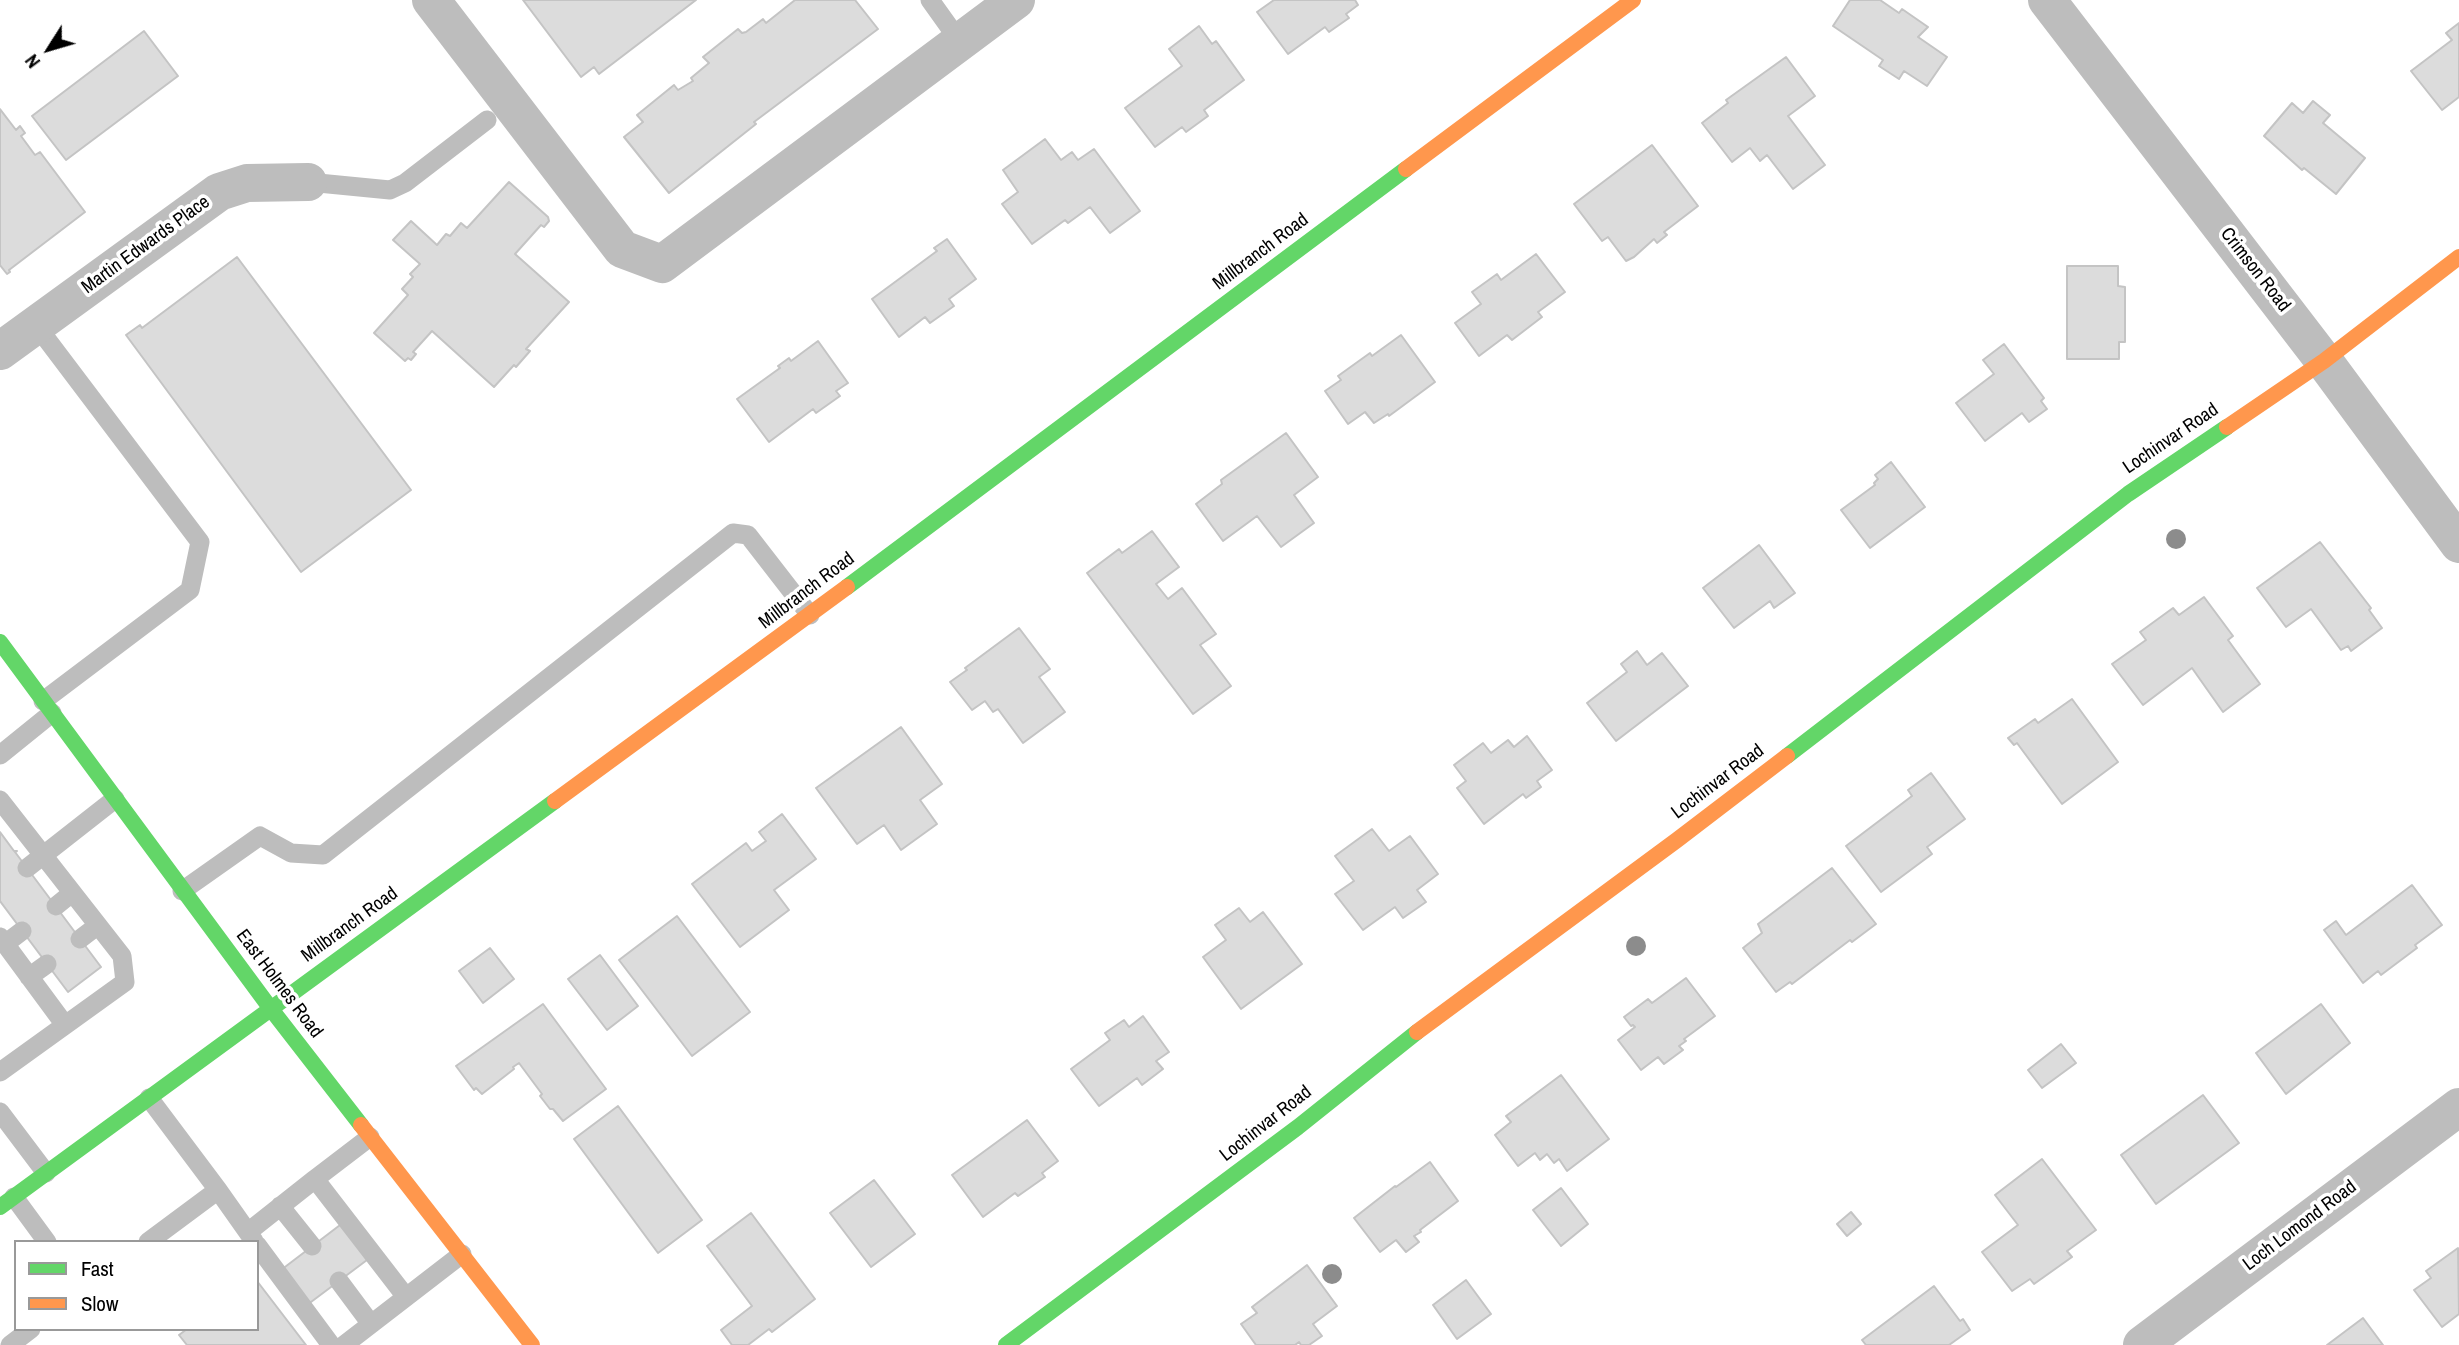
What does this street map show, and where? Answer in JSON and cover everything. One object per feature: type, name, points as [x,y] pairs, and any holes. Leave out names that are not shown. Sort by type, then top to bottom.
[{"type":"main road","name":"Millbranch Road","points":[[7,1202],[810,615],[1633,0]]},
{"type":"main road","name":"Lochinvar Road","points":[[1006,1345],[1298,1127],[1418,1031],[1797,749],[2128,494],[2324,361],[2459,257]]},
{"type":"main road","name":"East Holmes Road","points":[[0,642],[271,1009],[532,1345]]},
{"type":"street","points":[[431,0],[622,249],[662,264],[1016,0]]},
{"type":"street","name":"Crimson Road","points":[[2047,0],[2324,361],[2459,544]]},
{"type":"street","name":"Martin Edwards Place","points":[[0,352],[219,192],[247,183],[307,182]]},
{"type":"street","name":"Loch Lomond Road","points":[[2142,1345],[2459,1107]]},
{"type":"lane","points":[[930,0],[960,42]]},
{"type":"lane","points":[[307,182],[390,190],[405,183],[487,120]]},
{"type":"lane","points":[[0,755],[48,707],[190,590],[200,542],[36,326]]},
{"type":"lane","points":[[182,891],[260,836],[290,853],[323,855],[733,533],[748,535],[810,615]]},
{"type":"lane","points":[[27,868],[115,799]]},
{"type":"lane","points":[[0,800],[122,956],[125,982],[0,1072]]},
{"type":"lane","points":[[56,906],[72,893]]},
{"type":"lane","points":[[80,939],[97,926]]},
{"type":"lane","points":[[22,931],[3,941],[65,1025]]},
{"type":"lane","points":[[29,977],[47,964]]},
{"type":"lane","points":[[149,1098],[253,1239],[280,1206],[370,1137]]},
{"type":"lane","points":[[0,1112],[46,1173]]},
{"type":"lane","points":[[315,1180],[406,1297]]},
{"type":"lane","points":[[151,1240],[218,1189]]},
{"type":"lane","points":[[7,1202],[45,1240]]},
{"type":"lane","points":[[280,1206],[312,1246]]},
{"type":"lane","points":[[259,1247],[331,1345]]},
{"type":"lane","points":[[344,1345],[462,1254]]},
{"type":"lane","points":[[339,1281],[372,1324]]},
{"type":"building","points":[[523,0],[696,0],[599,74],[594,67],[581,77]]},
{"type":"building","points":[[795,0],[855,0],[878,29],[754,122],[756,124],[669,193],[624,137],[643,122],[637,115],[674,85],[678,90],[693,81],[691,78],[709,63],[703,57],[738,29],[742,33],[763,19],[766,23]]},
{"type":"building","points":[[1274,0],[1355,0],[1358,5],[1346,14],[1349,18],[1329,32],[1325,27],[1288,54],[1257,12]]},
{"type":"building","points":[[1850,0],[1880,0],[1899,13],[1902,9],[1928,27],[1918,37],[1947,57],[1927,86],[1904,71],[1899,79],[1879,66],[1883,60],[1833,26]]},
{"type":"building","points":[[2459,23],[2459,97],[2442,110],[2411,71],[2452,40],[2446,33]]},
{"type":"building","points":[[1199,26],[1212,44],[1216,41],[1244,80],[1204,110],[1208,116],[1186,132],[1182,127],[1155,147],[1125,108],[1182,66],[1169,49]]},
{"type":"building","points":[[144,31],[178,76],[66,160],[32,116]]},
{"type":"building","points":[[1786,57],[1815,96],[1788,116],[1825,165],[1793,189],[1767,155],[1760,161],[1750,148],[1732,162],[1702,123],[1728,103],[1726,100]]},
{"type":"building","points":[[2313,101],[2330,115],[2323,123],[2365,158],[2336,194],[2304,168],[2302,170],[2264,136],[2292,103],[2303,113]]},
{"type":"building","points":[[0,109],[16,130],[20,126],[25,133],[21,136],[35,155],[40,152],[85,212],[7,274],[0,265]]},
{"type":"building","points":[[1045,139],[1061,160],[1072,152],[1078,160],[1094,149],[1140,211],[1110,233],[1090,207],[1068,223],[1065,220],[1032,244],[1002,204],[1018,192],[1003,170]]},
{"type":"building","points":[[1652,145],[1698,206],[1664,232],[1667,235],[1657,243],[1654,239],[1626,261],[1608,237],[1602,241],[1574,204]]},
{"type":"building","points":[[509,182],[548,217],[549,221],[544,227],[541,225],[515,254],[569,302],[526,349],[530,351],[516,367],[514,365],[494,387],[432,331],[413,352],[416,354],[411,360],[408,358],[405,361],[374,333],[408,295],[402,289],[413,277],[410,274],[420,264],[393,240],[411,221],[437,245],[446,234],[450,236],[461,223],[467,228]]},
{"type":"building","points":[[947,239],[976,279],[949,299],[954,306],[930,323],[925,317],[899,337],[872,299],[937,251],[934,248]]},
{"type":"building","points":[[1536,254],[1565,292],[1538,312],[1542,317],[1512,340],[1507,335],[1479,356],[1455,323],[1481,304],[1472,292],[1497,274],[1501,280]]},
{"type":"building","points":[[237,257],[411,490],[301,572],[126,335],[140,325],[142,328]]},
{"type":"building","points":[[2067,266],[2118,266],[2118,286],[2125,287],[2125,342],[2119,342],[2119,359],[2067,359]]},
{"type":"building","points":[[1401,335],[1435,382],[1389,416],[1388,414],[1374,423],[1365,412],[1348,424],[1325,391],[1341,380],[1338,376]]},
{"type":"building","points":[[818,341],[848,383],[836,391],[840,396],[816,413],[813,409],[769,442],[737,399],[780,368],[778,366],[789,358],[791,361]]},
{"type":"building","points":[[2004,344],[2044,398],[2041,401],[2047,409],[2029,422],[2022,413],[1985,441],[1956,403],[1994,374],[1983,360]]},
{"type":"building","points":[[1286,433],[1318,477],[1294,495],[1314,523],[1281,547],[1257,516],[1223,541],[1196,504],[1222,484],[1221,480]]},
{"type":"building","points":[[1891,462],[1925,507],[1870,548],[1841,510],[1875,485],[1878,479],[1875,475]]},
{"type":"building","points":[[1152,531],[1179,567],[1156,584],[1168,599],[1182,588],[1216,634],[1200,645],[1231,686],[1193,714],[1087,573],[1119,549],[1122,553]]},
{"type":"building","points":[[2320,542],[2371,608],[2369,610],[2382,628],[2351,651],[2348,646],[2341,650],[2311,609],[2286,627],[2257,588]]},
{"type":"building","points":[[1759,545],[1795,593],[1774,608],[1770,601],[1734,628],[1703,588]]},
{"type":"building","points":[[2204,597],[2233,636],[2228,640],[2260,684],[2223,712],[2192,668],[2143,705],[2112,664],[2146,640],[2140,632],[2173,608],[2179,615]]},
{"type":"building","points":[[1019,628],[1050,669],[1039,677],[1065,712],[1023,743],[998,709],[993,712],[985,701],[972,710],[950,682]]},
{"type":"building","points":[[1637,651],[1647,665],[1662,653],[1688,686],[1616,741],[1587,703],[1627,672],[1621,664]]},
{"type":"building","points":[[2072,699],[2118,762],[2062,804],[2017,743],[2014,745],[2008,738],[2035,719],[2038,723]]},
{"type":"building","points":[[901,727],[942,784],[920,800],[937,824],[901,850],[884,825],[857,844],[816,788]]},
{"type":"building","points":[[1527,736],[1552,770],[1537,781],[1541,787],[1526,798],[1523,794],[1484,824],[1457,788],[1466,781],[1454,765],[1483,743],[1491,753],[1508,740],[1514,747]]},
{"type":"building","points":[[1931,773],[1965,819],[1927,847],[1932,854],[1881,892],[1846,846],[1912,796],[1908,790]]},
{"type":"building","points":[[782,814],[816,859],[774,890],[789,910],[740,947],[692,884],[746,843],[752,851],[766,841],[759,832]]},
{"type":"building","points":[[1372,829],[1389,851],[1410,836],[1438,874],[1417,890],[1426,902],[1403,918],[1395,907],[1363,930],[1335,894],[1354,881],[1335,856]]},
{"type":"building","points":[[0,832],[14,851],[17,851],[15,852],[101,967],[68,992],[0,901]]},
{"type":"building","points":[[1832,868],[1876,924],[1792,984],[1790,982],[1776,992],[1743,948],[1762,933],[1758,924]]},
{"type":"building","points":[[2412,885],[2442,925],[2381,975],[2378,971],[2363,983],[2324,930],[2336,921],[2346,935]]},
{"type":"building","points":[[1239,908],[1250,922],[1263,912],[1302,964],[1241,1009],[1203,957],[1226,940],[1215,925]]},
{"type":"building","points":[[677,916],[750,1012],[692,1056],[619,960]]},
{"type":"building","points":[[490,948],[514,979],[483,1003],[459,971]]},
{"type":"building","points":[[600,955],[638,1006],[607,1030],[568,979]]},
{"type":"building","points":[[1686,978],[1715,1016],[1684,1039],[1686,1041],[1679,1046],[1683,1050],[1664,1064],[1658,1057],[1641,1070],[1618,1040],[1635,1027],[1624,1017],[1648,999],[1652,1003]]},
{"type":"building","points":[[543,1004],[606,1089],[563,1121],[540,1096],[542,1094],[519,1063],[482,1094],[476,1088],[474,1090],[456,1066]]},
{"type":"building","points":[[2321,1004],[2350,1043],[2286,1094],[2256,1053]]},
{"type":"building","points":[[1143,1016],[1169,1052],[1156,1061],[1163,1069],[1142,1085],[1137,1078],[1099,1106],[1071,1069],[1110,1040],[1105,1033],[1124,1020],[1129,1027]]},
{"type":"building","points":[[2061,1044],[2076,1063],[2042,1088],[2028,1070]]},
{"type":"building","points":[[1561,1075],[1609,1139],[1567,1171],[1559,1159],[1554,1163],[1547,1154],[1540,1160],[1535,1153],[1518,1166],[1495,1135],[1511,1122],[1506,1116]]},
{"type":"building","points":[[2203,1095],[2239,1143],[2156,1204],[2121,1155]]},
{"type":"building","points":[[618,1106],[702,1220],[658,1253],[574,1139]]},
{"type":"building","points":[[1027,1120],[1058,1161],[1042,1173],[1045,1177],[1018,1196],[1015,1193],[983,1217],[952,1175]]},
{"type":"building","points":[[2042,1159],[2096,1230],[2067,1251],[2072,1257],[2034,1284],[2030,1279],[2012,1291],[1982,1252],[2018,1225],[1995,1195]]},
{"type":"building","points":[[1430,1162],[1458,1201],[1420,1230],[1421,1232],[1414,1236],[1419,1242],[1406,1252],[1396,1240],[1380,1252],[1354,1218]]},
{"type":"building","points":[[874,1180],[915,1234],[871,1267],[830,1213]]},
{"type":"building","points":[[1561,1188],[1588,1224],[1561,1246],[1533,1210]]},
{"type":"building","points":[[1851,1212],[1861,1224],[1847,1236],[1837,1224]]},
{"type":"building","points":[[751,1213],[815,1299],[772,1332],[769,1329],[748,1345],[732,1345],[721,1330],[752,1306],[707,1246]]},
{"type":"building","points":[[344,1222],[371,1257],[307,1305],[281,1270]]},
{"type":"building","points":[[2458,1248],[2459,1314],[2442,1327],[2414,1290],[2431,1278],[2426,1271]]},
{"type":"building","points":[[1307,1265],[1337,1306],[1313,1324],[1322,1336],[1309,1345],[1301,1345],[1299,1342],[1295,1345],[1256,1345],[1241,1324],[1257,1313],[1252,1307]]},
{"type":"building","points":[[1466,1280],[1491,1314],[1457,1339],[1433,1305]]},
{"type":"building","points":[[259,1284],[306,1345],[187,1345],[179,1335],[184,1331],[259,1331]]},
{"type":"building","points":[[1934,1286],[1970,1330],[1949,1345],[1866,1345],[1862,1340]]},
{"type":"building","points":[[2363,1318],[2383,1345],[2327,1345]]},
{"type":"traffic: fast","points":[[847,587],[1406,169]]},
{"type":"traffic: fast","points":[[1787,756],[2128,494],[2227,427]]},
{"type":"traffic: fast","points":[[0,642],[271,1009],[361,1125]]},
{"type":"traffic: fast","points":[[0,1207],[555,801]]},
{"type":"traffic: fast","points":[[1006,1345],[1298,1127],[1417,1032]]},
{"type":"traffic: slow","points":[[1406,169],[1633,0]]},
{"type":"traffic: slow","points":[[2227,427],[2324,361],[2459,257]]},
{"type":"traffic: slow","points":[[555,801],[847,587]]},
{"type":"traffic: slow","points":[[1417,1032],[1787,756]]},
{"type":"traffic: slow","points":[[361,1125],[532,1345]]}]
